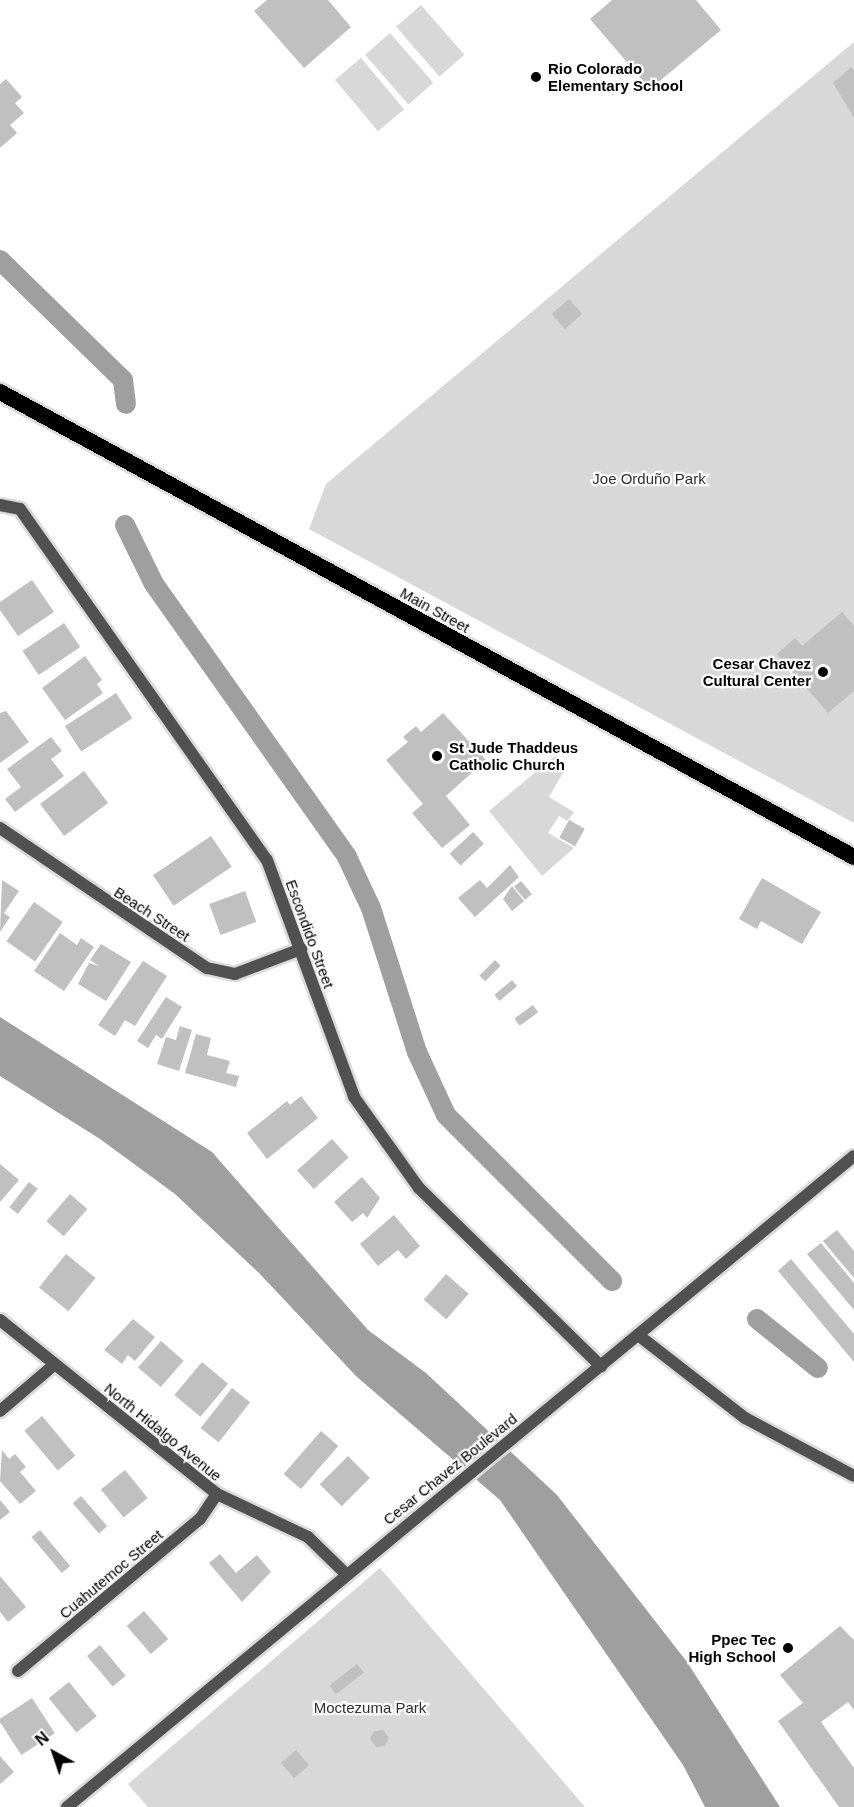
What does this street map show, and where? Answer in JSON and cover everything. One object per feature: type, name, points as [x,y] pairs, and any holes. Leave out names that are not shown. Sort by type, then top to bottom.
[{"type":"highway","name":"Main Street","points":[[0,392],[854,857]]},
{"type":"street","name":"Escondido Street","points":[[0,505],[20,509],[267,860],[301,949],[344,1077],[419,1188],[601,1366]]},
{"type":"street","name":"Beach Street","points":[[0,828],[207,968],[235,974],[301,949]]},
{"type":"street","name":"Cesar Chavez Boulevard","points":[[67,1807],[854,1156]]},
{"type":"street","name":"North Hidalgo Avenue","points":[[0,1320],[217,1494],[308,1537],[346,1574]]},
{"type":"street","points":[[638,1335],[745,1418],[854,1476]]},
{"type":"street","points":[[0,1411],[55,1364]]},
{"type":"street","name":"Cuahutemoc Street","points":[[18,1671],[200,1519],[217,1494]]},
{"type":"green space","points":[[421,5],[464,55],[439,76],[396,27]]},
{"type":"green space","points":[[390,33],[433,83],[408,104],[365,55]]},
{"type":"green space","name":"Joe Orduño Park","points":[[854,42],[854,823],[309,529],[326,484]]},
{"type":"green space","points":[[361,58],[404,109],[378,131],[335,80]]},
{"type":"green space","points":[[556,755],[567,766],[549,797],[574,812],[567,821],[559,816],[548,833],[574,848],[542,876],[489,811]]},
{"type":"green space","name":"Moctezuma Park","points":[[380,1568],[585,1807],[148,1807],[128,1784]]},
{"type":"shaded area","points":[[0,1017],[212,1152],[368,1330],[426,1373],[557,1495],[687,1662],[780,1807],[705,1807],[683,1765],[500,1500],[357,1377],[259,1273],[175,1194],[100,1139],[0,1076]]},
{"type":"building","points":[[267,0],[328,0],[351,27],[304,68],[254,11]]},
{"type":"building","points":[[612,0],[696,0],[721,30],[650,89],[590,19]]},
{"type":"building","points":[[851,67],[854,71],[854,118],[833,83]]},
{"type":"building","points":[[6,79],[22,97],[15,103],[24,113],[10,125],[17,133],[0,148],[0,84]]},
{"type":"building","points":[[569,299],[582,314],[565,329],[552,314]]},
{"type":"building","points":[[32,580],[54,612],[18,636],[0,610],[0,602]]},
{"type":"building","name":"Cesar Chavez Cultural Center","points":[[842,612],[854,626],[854,691],[828,713],[777,654],[795,638],[802,646]]},
{"type":"building","points":[[64,623],[80,647],[39,675],[23,651]]},
{"type":"building","points":[[85,656],[102,680],[97,684],[103,693],[65,720],[42,688]]},
{"type":"building","points":[[116,693],[132,718],[81,751],[65,726]]},
{"type":"building","points":[[6,711],[29,742],[0,763],[0,713]]},
{"type":"building","name":"St Jude Thaddeus Catholic Church","points":[[443,713],[486,760],[446,796],[470,825],[442,848],[412,813],[423,804],[386,760],[408,742],[403,737],[416,726],[421,732]]},
{"type":"building","points":[[51,737],[62,751],[51,759],[64,776],[15,812],[5,799],[21,787],[7,769]]},
{"type":"building","points":[[84,771],[108,803],[64,836],[40,804]]},
{"type":"building","points":[[569,820],[585,829],[575,846],[559,837]]},
{"type":"building","points":[[473,832],[484,844],[461,866],[450,854]]},
{"type":"building","points":[[211,836],[232,867],[174,906],[153,875]]},
{"type":"building","points":[[510,865],[519,877],[475,917],[458,898],[480,880],[487,888]]},
{"type":"building","points":[[762,878],[821,912],[802,944],[761,921],[757,929],[739,919]]},
{"type":"building","points":[[2,880],[19,891],[4,913],[10,917],[0,932]]},
{"type":"building","points":[[521,881],[532,894],[525,900],[514,887]]},
{"type":"building","points":[[512,886],[524,901],[512,911],[503,899]]},
{"type":"building","points":[[245,891],[256,922],[221,935],[209,904]]},
{"type":"building","points":[[34,902],[63,922],[35,961],[6,941]]},
{"type":"building","points":[[60,933],[77,945],[81,938],[94,947],[64,991],[34,971]]},
{"type":"building","points":[[101,944],[131,962],[106,1001],[78,984],[89,963],[99,966],[90,960]]},
{"type":"building","points":[[495,960],[501,966],[485,981],[479,976]]},
{"type":"building","points":[[143,961],[167,976],[135,1026],[125,1020],[115,1036],[98,1025]]},
{"type":"building","points":[[512,980],[517,986],[500,1001],[494,995]]},
{"type":"building","points":[[166,997],[182,1007],[162,1039],[156,1035],[148,1048],[137,1041]]},
{"type":"building","points":[[533,1005],[538,1012],[520,1026],[514,1019]]},
{"type":"building","points":[[180,1026],[192,1030],[179,1071],[157,1064],[166,1037],[176,1040]]},
{"type":"building","points":[[196,1034],[211,1038],[207,1055],[230,1061],[226,1073],[239,1076],[236,1087],[185,1073]]},
{"type":"building","points":[[301,1096],[318,1118],[267,1159],[247,1133],[287,1101],[290,1105]]},
{"type":"building","points":[[332,1139],[349,1158],[314,1189],[297,1170]]},
{"type":"building","points":[[0,1164],[19,1180],[0,1202]]},
{"type":"building","points":[[362,1177],[380,1198],[367,1218],[363,1213],[352,1222],[334,1202]]},
{"type":"building","points":[[29,1182],[38,1189],[18,1214],[9,1207]]},
{"type":"building","points":[[70,1194],[87,1209],[64,1236],[46,1221]]},
{"type":"building","points":[[394,1215],[420,1246],[406,1259],[398,1250],[378,1266],[360,1244]]},
{"type":"building","points":[[837,1230],[854,1251],[854,1278],[823,1241]]},
{"type":"building","points":[[821,1243],[854,1283],[854,1310],[807,1254]]},
{"type":"building","points":[[66,1254],[96,1278],[68,1311],[39,1287]]},
{"type":"building","points":[[791,1259],[854,1334],[854,1362],[778,1271]]},
{"type":"building","points":[[446,1274],[469,1294],[446,1319],[424,1300]]},
{"type":"building","points":[[133,1319],[155,1337],[135,1361],[128,1355],[122,1364],[104,1350]]},
{"type":"building","points":[[161,1341],[184,1361],[161,1387],[138,1367]]},
{"type":"building","points":[[202,1362],[228,1384],[200,1417],[174,1395]]},
{"type":"building","points":[[232,1388],[250,1402],[219,1442],[201,1428]]},
{"type":"building","points":[[42,1416],[75,1456],[58,1471],[24,1431]]},
{"type":"building","points":[[321,1431],[338,1446],[301,1489],[284,1474]]},
{"type":"building","points":[[2,1450],[9,1459],[15,1454],[26,1467],[20,1472],[36,1491],[20,1504],[0,1481]]},
{"type":"building","points":[[348,1456],[370,1478],[342,1506],[320,1484]]},
{"type":"building","points":[[125,1470],[148,1498],[124,1517],[101,1490]]},
{"type":"building","points":[[81,1496],[107,1526],[99,1533],[73,1503]]},
{"type":"building","points":[[0,1500],[10,1512],[0,1520]]},
{"type":"building","points":[[40,1530],[70,1566],[62,1573],[32,1537]]},
{"type":"building","points":[[220,1554],[236,1573],[257,1555],[271,1572],[242,1602],[209,1563]]},
{"type":"building","points":[[0,1576],[26,1607],[8,1622],[0,1612]]},
{"type":"building","points":[[144,1611],[168,1639],[151,1654],[127,1626]]},
{"type":"building","points":[[840,1626],[854,1640],[854,1710],[848,1702],[821,1722],[854,1768],[854,1807],[839,1807],[778,1721],[803,1703],[780,1675]]},
{"type":"building","points":[[100,1645],[126,1676],[113,1687],[87,1656]]},
{"type":"building","points":[[357,1664],[364,1673],[336,1694],[329,1686]]},
{"type":"building","points":[[69,1682],[97,1716],[76,1733],[49,1698]]},
{"type":"building","points":[[32,1698],[55,1733],[21,1755],[0,1719]]},
{"type":"building","points":[[383,1730],[389,1738],[385,1746],[376,1747],[370,1739],[374,1731]]},
{"type":"building","points":[[296,1750],[309,1765],[294,1778],[281,1763]]},
{"type":"building","points":[[0,1756],[14,1772],[0,1784]]},
{"type":"waterway","points":[[0,260],[123,380],[126,404]]},
{"type":"waterway","points":[[125,525],[154,584],[347,857],[371,908],[417,1052],[446,1115],[612,1281]]},
{"type":"waterway","points":[[757,1319],[818,1368]]},
{"type":"place","name":"Rio Colorado Elementary School","points":[[536,77]]},
{"type":"place","name":"Cesar Chavez Cultural Center","points":[[823,672]]},
{"type":"place","name":"St Jude Thaddeus Catholic Church","points":[[437,756]]},
{"type":"place","name":"Ppec Tec High School","points":[[788,1648]]}]
